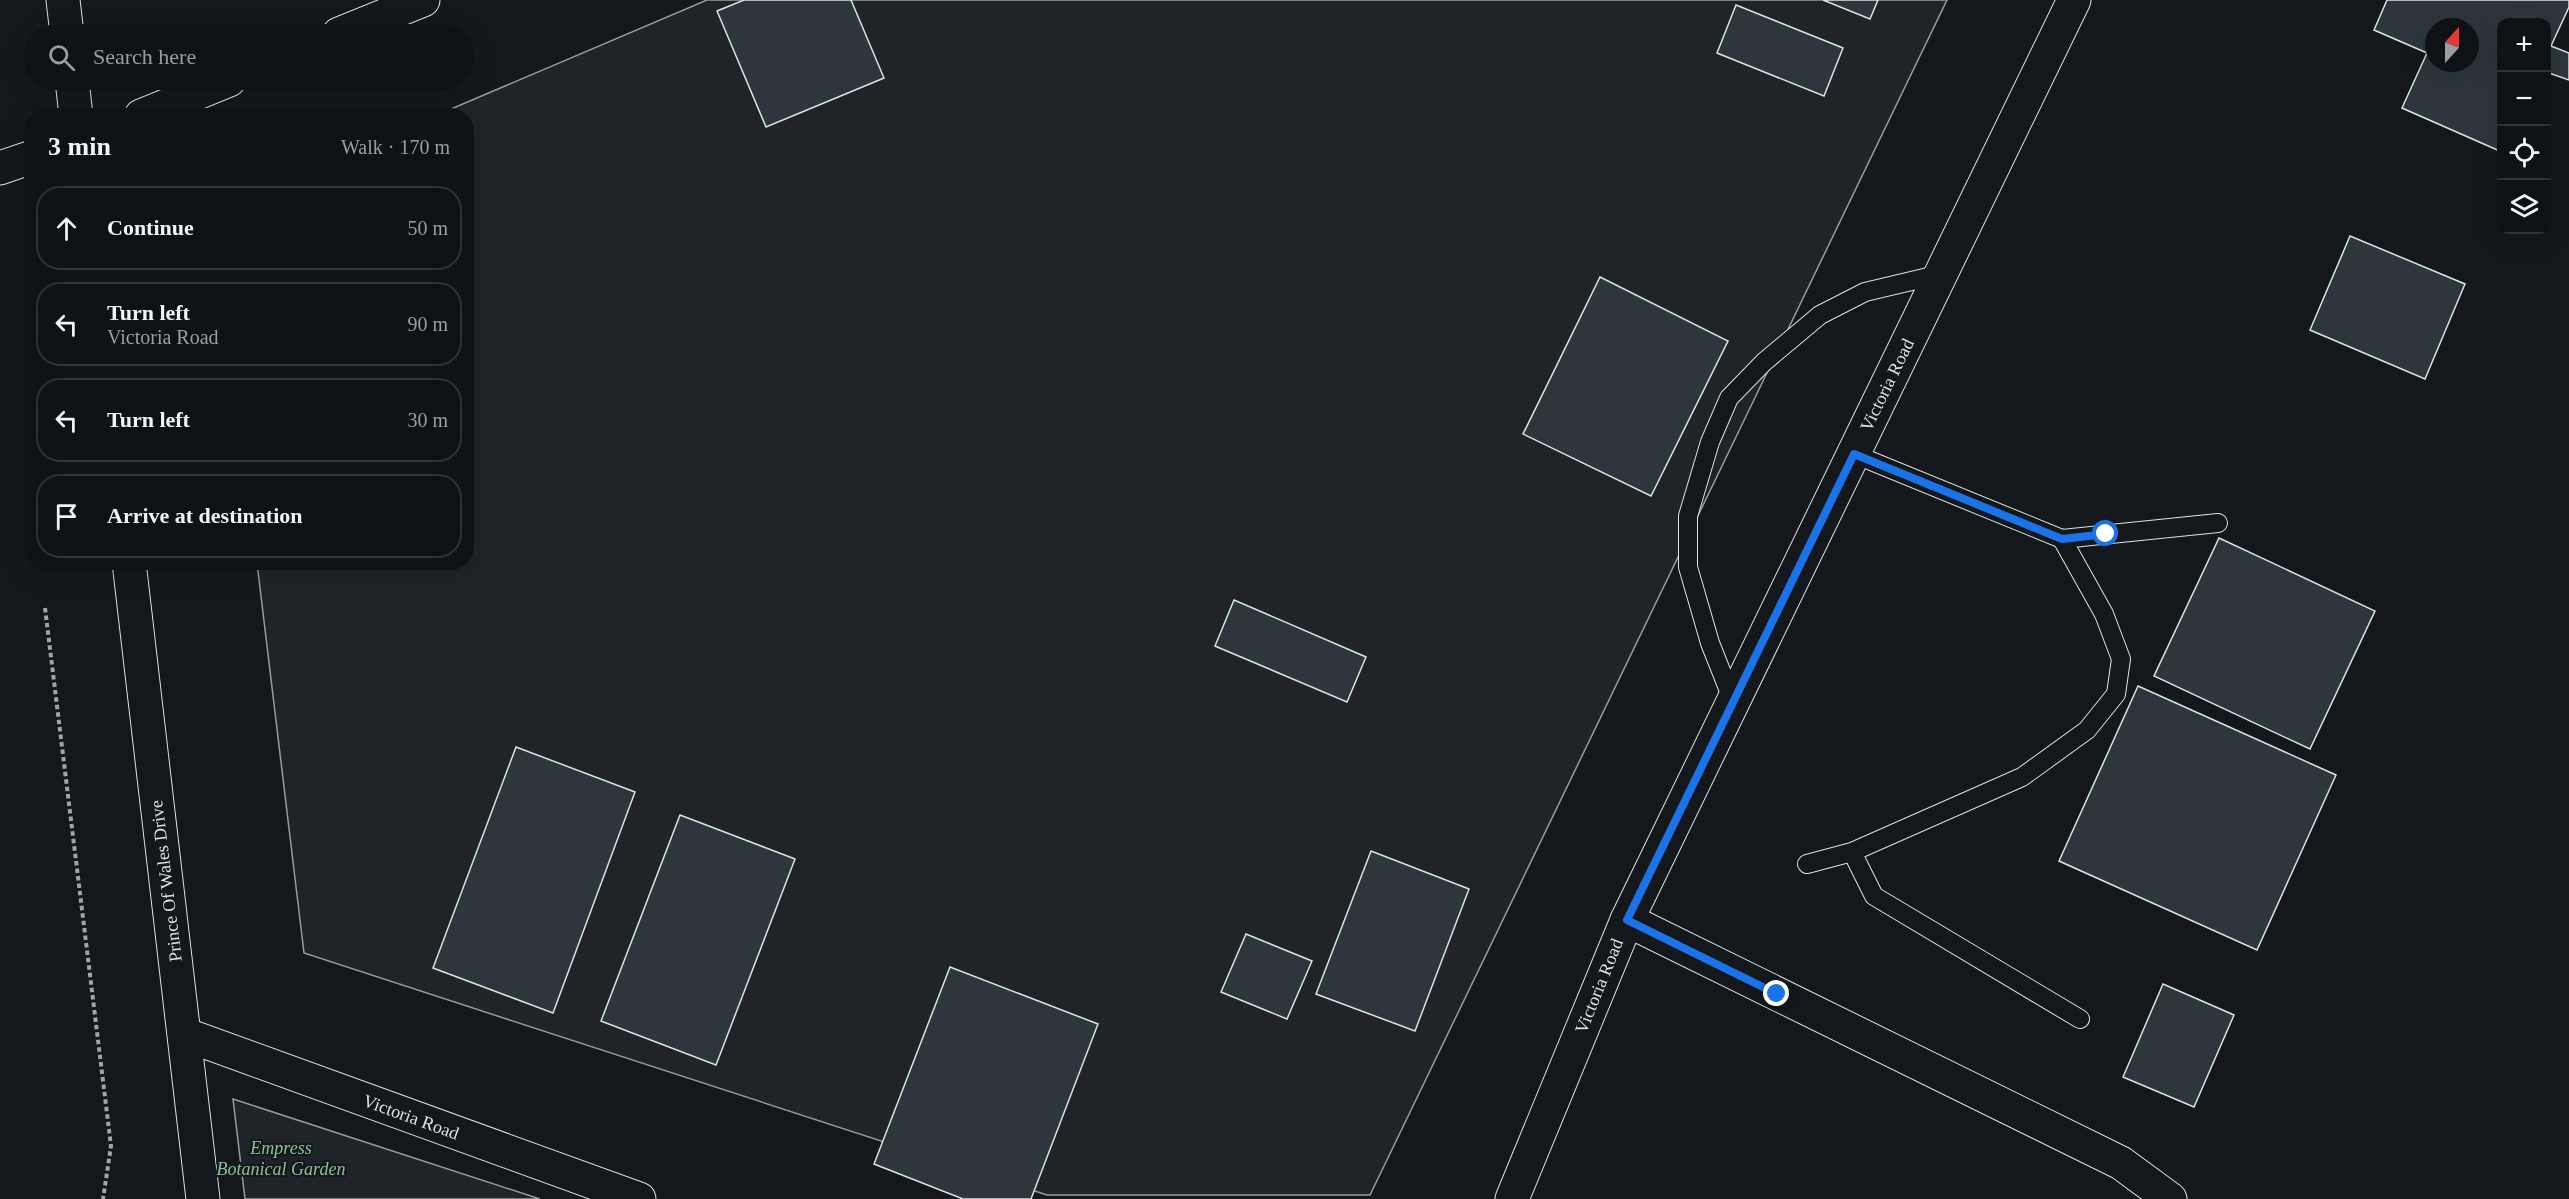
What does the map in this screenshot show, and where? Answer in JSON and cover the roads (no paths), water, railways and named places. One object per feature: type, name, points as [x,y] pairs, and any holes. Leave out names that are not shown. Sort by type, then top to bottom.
[{"type":"street","points":[[63,0],[66,24]]},
{"type":"street","points":[[364,24],[423,0]]},
{"type":"street","name":"Victoria Road","points":[[1512,1199],[1627,920],[2074,0]]},
{"type":"street","points":[[73,90],[75,108]]},
{"type":"street","points":[[161,108],[205,90]]},
{"type":"street","points":[[0,168],[24,160]]},
{"type":"street","name":"Prince Of Wales Drive","points":[[130,570],[203,1199]]},
{"type":"street","points":[[1627,920],[2121,1163],[2170,1199]]},
{"type":"street","name":"Victoria Road","points":[[184,1034],[639,1199]]},
{"type":"lane","points":[[1733,701],[1710,643],[1688,567],[1688,516],[1710,442],[1729,398],[1764,362],[1820,315],[1865,292],[1941,274]]},
{"type":"lane","points":[[1854,454],[2062,539],[2218,523]]},
{"type":"lane","points":[[1807,864],[1852,852],[2022,777],[2087,730],[2116,694],[2121,659],[2104,614],[2062,539]]},
{"type":"lane","points":[[1852,852],[1874,896],[2080,1019]]},
{"type":"park label","name":"Empress Botanical Garden","points":[[281,1158]]}]
